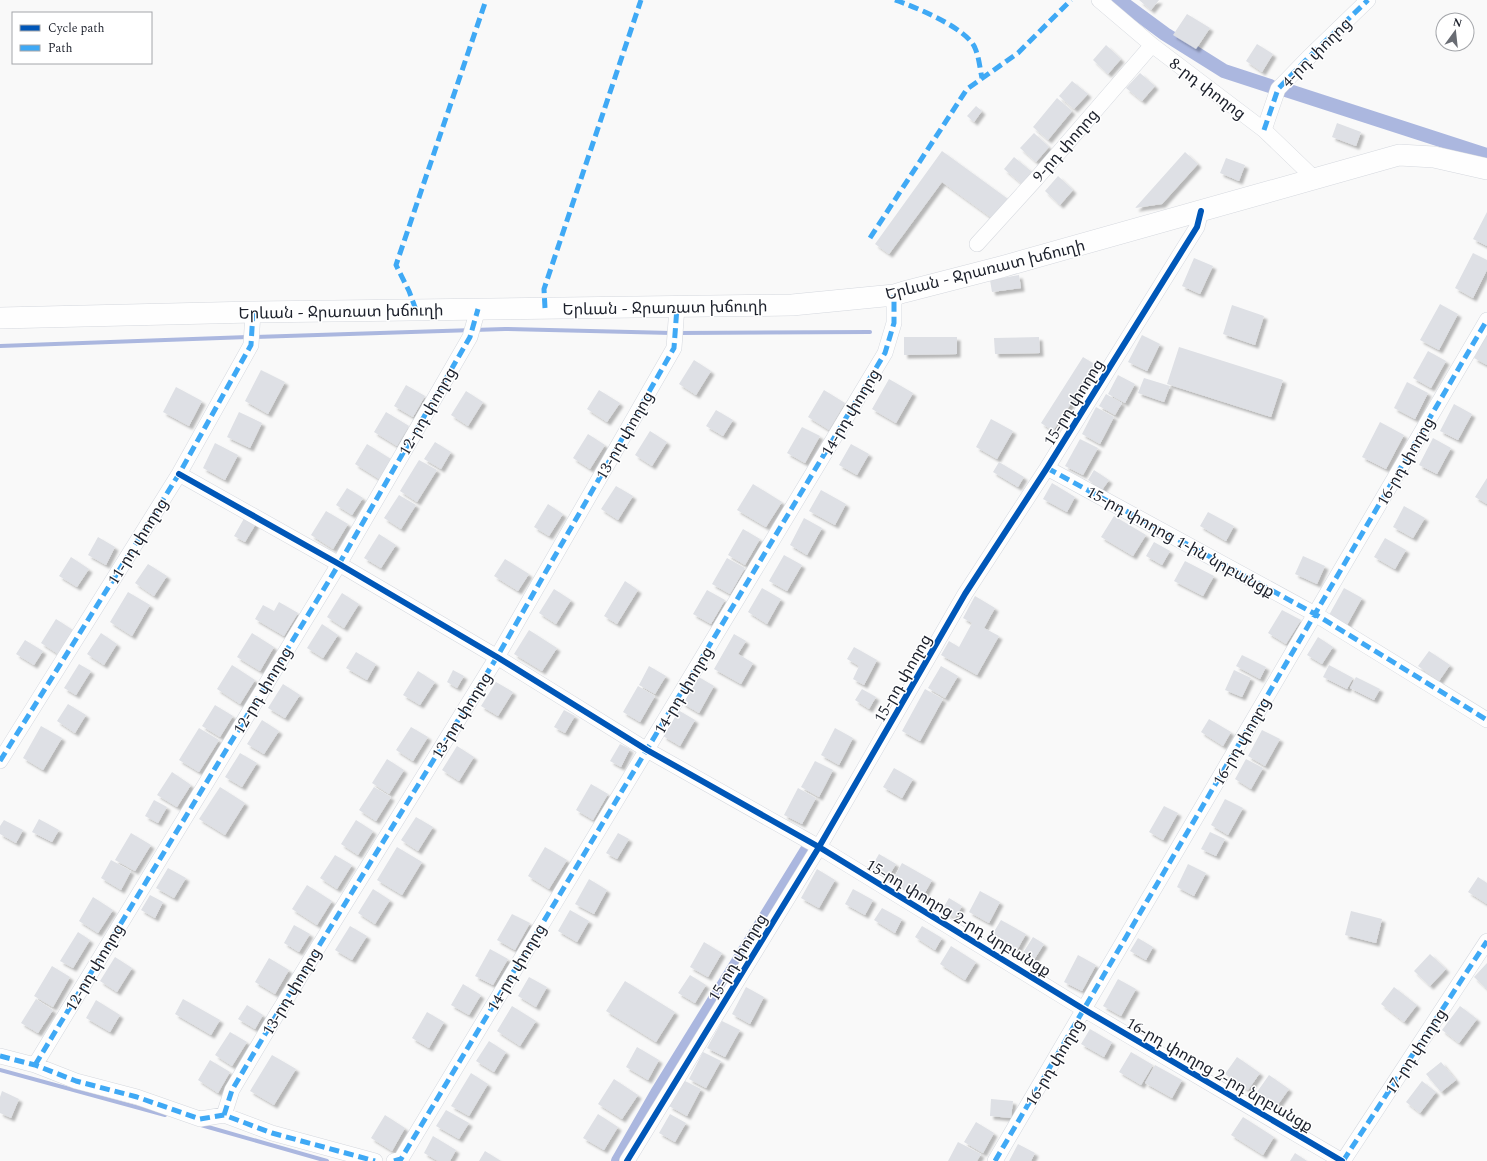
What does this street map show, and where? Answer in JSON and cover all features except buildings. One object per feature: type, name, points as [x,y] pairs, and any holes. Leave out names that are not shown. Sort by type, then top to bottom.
[{"type":"main road","name":"Երևան - Ջրառատ խճուղի","points":[[0,318],[253,317],[477,313],[677,307],[792,306],[894,295],[1315,180],[1399,155],[1434,157],[1487,169]]},
{"type":"street","name":"8-րդ փողոց","points":[[1099,0],[1152,45],[1264,130],[1315,180]]},
{"type":"street","name":"4-րդ փողոց","points":[[1264,130],[1278,89],[1368,0]]},
{"type":"street","name":"9-րդ փողոց","points":[[977,244],[1036,180],[1152,45]]},
{"type":"street","name":"15-րդ փողոց","points":[[627,1161],[819,847],[965,594],[1047,468],[1197,227],[1201,211]]},
{"type":"street","name":"14-րդ փողոց","points":[[397,1160],[647,750],[885,353],[894,323],[894,295]]},
{"type":"street","name":"13-րդ փողոց","points":[[224,1115],[232,1090],[273,1020],[497,657],[674,348],[677,307]]},
{"type":"street","name":"12-րդ փողոց","points":[[35,1064],[339,564],[470,337],[477,313]]},
{"type":"street","name":"11-րդ փողոց","points":[[0,761],[179,474],[251,345],[253,317]]},
{"type":"street","name":"16-րդ փողոց","points":[[995,1161],[1085,1010],[1487,320]]},
{"type":"street","name":"15-րդ փողոց 1-ին նրբանցք","points":[[1047,468],[1315,614],[1487,720]]},
{"type":"street","name":"15-րդ փողոց 2-րդ նրբանցք","points":[[179,474],[339,564],[497,657],[647,750],[819,847],[1085,1010]]},
{"type":"street","name":"17-րդ փողոց","points":[[1343,1161],[1487,941]]},
{"type":"street","name":"16-րդ փողոց 2-րդ նրբանցք","points":[[1085,1010],[1343,1161]]},
{"type":"street","points":[[0,1056],[35,1064],[76,1081],[137,1097],[200,1119],[224,1115],[272,1133],[375,1161]]},
{"type":"waterway","points":[[1119,0],[1165,34],[1224,71],[1270,86]]},
{"type":"waterway","points":[[1286,90],[1487,155]]},
{"type":"waterway","points":[[255,337],[505,329],[672,333]]},
{"type":"waterway","points":[[678,333],[870,332]]},
{"type":"waterway","points":[[0,346],[248,337]]},
{"type":"waterway","points":[[618,1161],[657,1093],[807,850]]},
{"type":"waterway","points":[[0,1070],[165,1115]]},
{"type":"waterway","points":[[201,1125],[327,1161]]},
{"type":"marked path","points":[[416,310],[409,291],[396,265],[486,0]]},
{"type":"marked path","points":[[545,308],[544,289],[641,0]]},
{"type":"marked path","points":[[895,0],[940,19],[970,40],[975,48],[982,78]]},
{"type":"marked path","points":[[870,238],[967,89],[1018,53],[1071,0]]},
{"type":"marked path","points":[[1264,130],[1278,89],[1368,0]]},
{"type":"marked path","points":[[394,1161],[401,1159],[885,353],[894,323],[894,295]]},
{"type":"marked path","points":[[224,1115],[232,1090],[277,1014],[497,657],[674,348],[677,307]]},
{"type":"marked path","points":[[35,1065],[339,564],[470,337],[478,309]]},
{"type":"marked path","points":[[0,761],[179,474],[251,345],[253,312]]},
{"type":"marked path","points":[[995,1161],[1487,320]]},
{"type":"marked path","points":[[1047,468],[1315,614],[1487,720]]},
{"type":"marked path","points":[[1343,1161],[1487,941]]},
{"type":"marked path","points":[[0,1056],[35,1065],[76,1081],[137,1097],[200,1119],[224,1115],[272,1133],[375,1161]]},
{"type":"cycle path","points":[[627,1161],[819,847],[965,594],[1047,468],[1197,227],[1201,211]]},
{"type":"cycle path","points":[[179,474],[339,564],[497,657],[647,750],[819,847],[1085,1010],[1342,1161]]}]
